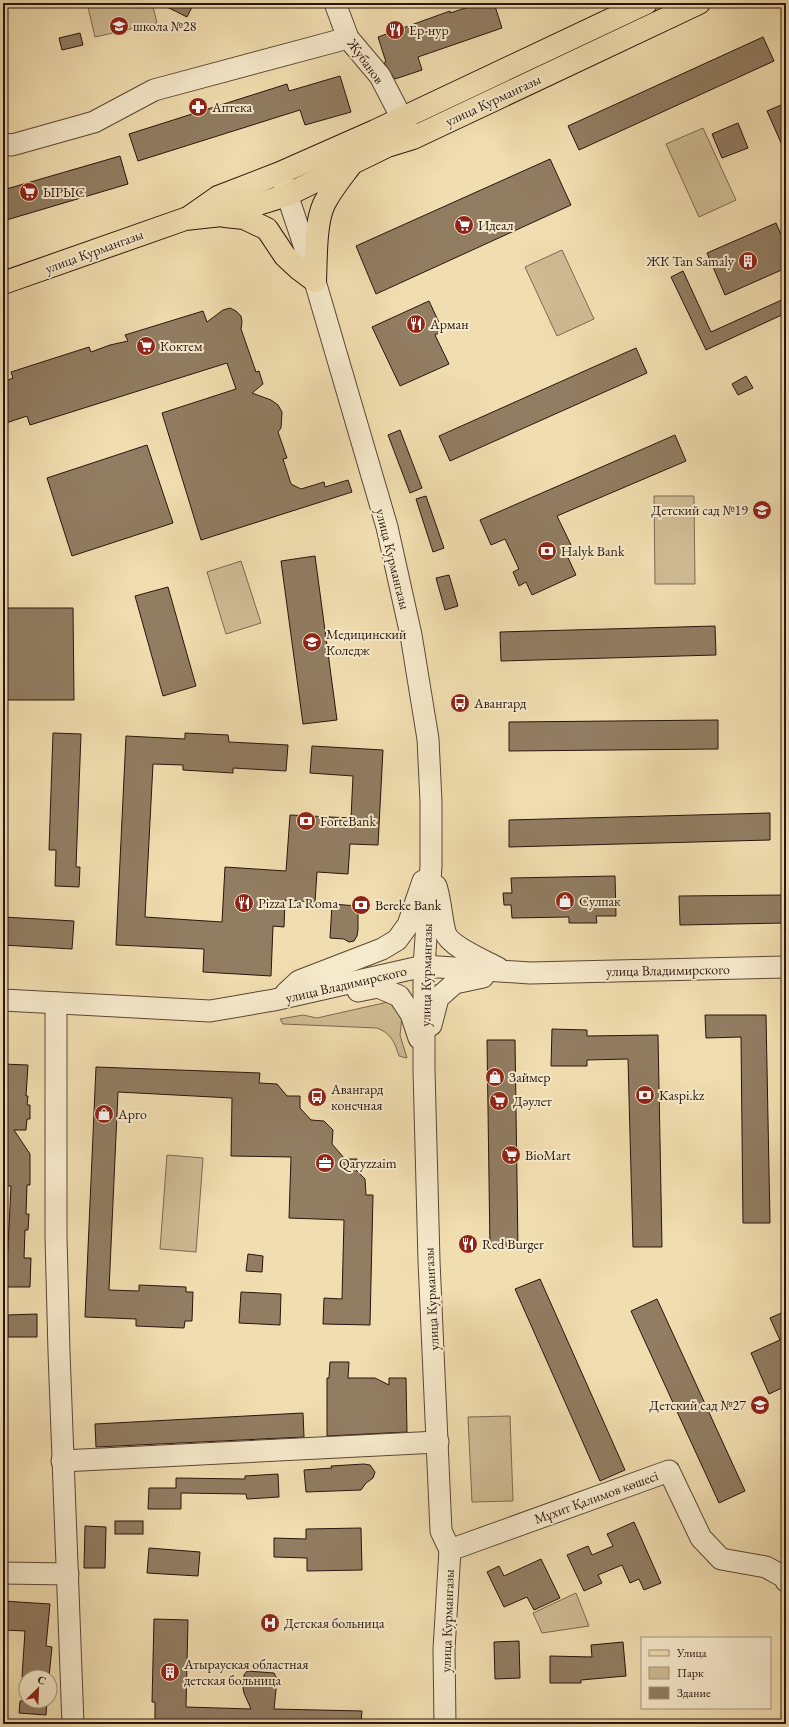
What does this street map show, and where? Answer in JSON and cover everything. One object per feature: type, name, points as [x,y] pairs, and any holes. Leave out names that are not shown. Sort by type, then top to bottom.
[{"type":"main road","name":"улица Курмангазы","points":[[186,219],[218,197],[280,173],[401,119],[646,3]]},
{"type":"main road","name":"улица Курмангазы","points":[[3,283],[186,219],[222,216],[287,195],[387,146],[413,138],[699,3]]},
{"type":"main road","points":[[315,281],[319,219],[323,205],[353,163]]},
{"type":"main road","points":[[222,216],[244,218],[267,228],[285,256],[315,281]]},
{"type":"street","name":"Жубанов","points":[[335,3],[348,38],[380,76],[401,119],[413,138]]},
{"type":"street","points":[[3,144],[12,145],[94,122],[154,90],[348,38]]},
{"type":"street","name":"улица Курмангазы","points":[[280,173],[315,281],[387,527],[411,635],[428,739],[431,802],[431,866],[424,966],[424,1053],[429,1261],[441,1531],[450,1550],[444,1649],[445,1724]]},
{"type":"street","points":[[431,866],[441,902],[445,934],[461,949],[506,972]]},
{"type":"street","points":[[280,999],[299,981],[382,949],[397,940],[408,925],[419,887],[431,866]]},
{"type":"street","name":"улица Владимирского","points":[[3,1000],[210,1011],[280,999],[424,966],[506,972],[545,973],[786,967]]},
{"type":"street","points":[[424,1053],[438,998],[455,983],[506,972]]},
{"type":"street","points":[[280,999],[303,1002],[378,987],[399,996],[411,1014],[424,1053]]},
{"type":"street","points":[[56,1003],[57,1244],[62,1461],[68,1574],[72,1724]]},
{"type":"street","points":[[62,1461],[438,1442]]},
{"type":"street","name":"Мұхит Қалимов көшесі","points":[[450,1550],[668,1471],[701,1538],[721,1559],[766,1567],[784,1577],[786,1581]]},
{"type":"street","points":[[3,1573],[68,1574]]},
{"type":"green space","points":[[87,3],[152,3],[157,23],[95,37]]},
{"type":"green space","points":[[703,128],[736,200],[699,217],[666,144]]},
{"type":"green space","points":[[562,250],[594,319],[557,336],[525,267]]},
{"type":"green space","points":[[654,496],[694,496],[695,584],[655,584]]},
{"type":"green space","points":[[241,561],[261,623],[226,634],[207,572]]},
{"type":"green space","points":[[388,1002],[395,1004],[402,1017],[400,1035],[407,1058],[399,1056],[392,1039],[382,1030],[377,1028],[283,1024],[280,1019],[303,1015],[317,1018]]},
{"type":"green space","points":[[167,1155],[203,1158],[196,1252],[160,1249]]},
{"type":"green space","points":[[510,1416],[513,1501],[472,1502],[468,1417]]},
{"type":"green space","points":[[576,1593],[589,1626],[542,1633],[533,1613]]},
{"type":"building","points":[[159,3],[194,3],[187,17]]},
{"type":"building","points":[[481,3],[494,3],[502,28],[418,57],[422,70],[395,79],[384,63],[386,62],[378,37],[450,11],[450,13]]},
{"type":"building","points":[[80,33],[83,45],[62,50],[59,38]]},
{"type":"building","points":[[763,37],[774,61],[579,150],[568,126]]},
{"type":"building","points":[[340,76],[351,112],[305,125],[300,110],[138,161],[129,134],[287,84],[289,91]]},
{"type":"building","points":[[786,103],[786,154],[767,111]]},
{"type":"building","points":[[738,123],[748,148],[722,158],[712,134]]},
{"type":"building","points":[[120,156],[128,184],[3,221],[3,190]]},
{"type":"building","points":[[550,159],[571,205],[376,294],[356,246]]},
{"type":"building","name":"ЖК Tan Samaly","points":[[776,223],[786,246],[786,268],[725,295],[707,253]]},
{"type":"building","points":[[683,271],[711,332],[786,298],[786,313],[706,350],[671,277]]},
{"type":"building","points":[[429,301],[443,331],[435,335],[449,364],[400,386],[372,327]]},
{"type":"building","points":[[230,308],[241,316],[241,329],[256,372],[259,371],[263,384],[252,393],[271,400],[278,405],[282,412],[281,428],[278,432],[287,458],[283,459],[291,484],[301,489],[324,482],[325,487],[348,480],[352,492],[201,540],[162,413],[236,389],[227,363],[30,425],[27,416],[3,424],[3,382],[13,378],[11,372],[89,347],[91,352],[110,345],[128,341],[125,335],[203,311],[207,322],[223,310]]},
{"type":"building","points":[[636,348],[647,373],[450,461],[439,436]]},
{"type":"building","points":[[746,376],[753,388],[738,395],[732,384]]},
{"type":"building","points":[[400,430],[422,488],[410,493],[388,435]]},
{"type":"building","points":[[675,435],[686,461],[557,516],[572,547],[565,551],[576,575],[532,595],[526,582],[519,586],[513,572],[519,569],[505,539],[491,545],[480,520]]},
{"type":"building","points":[[147,445],[173,523],[72,556],[47,478]]},
{"type":"building","points":[[426,496],[444,548],[433,552],[416,499]]},
{"type":"building","points":[[315,556],[337,720],[303,724],[281,561]]},
{"type":"building","points":[[449,575],[458,606],[445,610],[436,578]]},
{"type":"building","points":[[168,587],[196,686],[163,696],[135,596]]},
{"type":"building","points":[[3,608],[73,608],[74,700],[3,700]]},
{"type":"building","points":[[715,626],[716,655],[501,661],[500,632]]},
{"type":"building","points":[[718,720],[718,749],[509,751],[509,722]]},
{"type":"building","points":[[53,733],[81,734],[76,867],[80,867],[79,887],[55,886],[56,850],[49,850]]},
{"type":"building","points":[[185,733],[228,735],[229,742],[288,745],[286,771],[233,768],[233,773],[183,770],[183,765],[153,764],[145,917],[222,922],[225,867],[286,871],[290,815],[351,818],[353,776],[310,773],[312,746],[383,750],[378,845],[350,844],[348,874],[317,872],[315,902],[285,900],[284,927],[273,926],[271,976],[203,972],[204,949],[116,945],[126,736],[185,739]]},
{"type":"building","points":[[770,813],[770,840],[509,847],[509,820]]},
{"type":"building","points":[[615,876],[616,916],[596,916],[597,923],[569,923],[569,917],[512,918],[511,905],[504,905],[503,893],[512,893],[511,878]]},
{"type":"building","points":[[786,895],[786,923],[680,925],[679,896]]},
{"type":"building","points":[[332,904],[358,906],[358,930],[354,941],[349,942],[344,939],[330,938]]},
{"type":"building","points":[[3,917],[74,921],[72,949],[3,945]]},
{"type":"building","points":[[705,1015],[766,1015],[770,1223],[743,1223],[741,1037],[706,1038]]},
{"type":"building","points":[[552,1029],[587,1030],[587,1036],[658,1035],[662,1247],[633,1247],[628,1059],[587,1060],[587,1066],[551,1066]]},
{"type":"building","points":[[487,1040],[515,1040],[518,1249],[490,1250]]},
{"type":"building","points":[[3,1064],[28,1065],[26,1096],[28,1096],[27,1105],[30,1105],[30,1119],[27,1119],[26,1130],[14,1130],[30,1154],[30,1185],[27,1185],[26,1214],[29,1214],[28,1230],[25,1230],[24,1258],[31,1258],[30,1287],[6,1287],[11,1186],[7,1186],[5,1117],[7,1090],[3,1090]]},
{"type":"building","points":[[96,1067],[260,1073],[259,1083],[277,1084],[287,1096],[300,1096],[300,1108],[311,1120],[324,1121],[333,1130],[332,1144],[345,1159],[357,1159],[356,1170],[365,1179],[366,1195],[373,1195],[370,1325],[323,1324],[324,1298],[342,1299],[344,1220],[289,1218],[291,1157],[231,1156],[232,1098],[118,1092],[109,1290],[139,1291],[139,1285],[186,1287],[186,1292],[193,1292],[192,1321],[185,1321],[184,1328],[136,1326],[136,1319],[85,1317]]},
{"type":"building","points":[[248,1254],[263,1256],[262,1272],[246,1271]]},
{"type":"building","points":[[540,1279],[625,1470],[600,1481],[515,1289]]},
{"type":"building","points":[[241,1292],[281,1294],[280,1325],[239,1323]]},
{"type":"building","points":[[657,1299],[745,1491],[719,1503],[631,1311]]},
{"type":"building","points":[[786,1311],[786,1386],[769,1394],[751,1353],[780,1340],[770,1318]]},
{"type":"building","points":[[37,1314],[37,1337],[8,1337],[8,1315]]},
{"type":"building","points":[[330,1362],[349,1362],[348,1378],[375,1378],[389,1385],[389,1378],[406,1378],[407,1432],[327,1436],[327,1378],[329,1378]]},
{"type":"building","points":[[303,1413],[304,1437],[96,1447],[95,1424]]},
{"type":"building","points":[[370,1465],[375,1472],[373,1478],[366,1483],[361,1490],[306,1492],[304,1470],[332,1468],[331,1466]]},
{"type":"building","points":[[278,1474],[279,1497],[247,1499],[246,1494],[181,1493],[181,1509],[148,1509],[149,1488],[176,1488],[176,1478],[245,1479],[245,1476]]},
{"type":"building","points":[[115,1521],[143,1521],[143,1534],[115,1534]]},
{"type":"building","points":[[634,1522],[661,1583],[644,1590],[639,1579],[630,1583],[622,1565],[598,1575],[602,1583],[584,1591],[567,1555],[588,1546],[592,1555],[613,1546],[607,1534]]},
{"type":"building","points":[[85,1526],[106,1527],[105,1568],[84,1568]]},
{"type":"building","points":[[361,1528],[362,1570],[307,1571],[307,1558],[274,1557],[274,1538],[306,1539],[306,1529]]},
{"type":"building","points":[[149,1548],[200,1552],[198,1576],[147,1573]]},
{"type":"building","points":[[541,1559],[560,1598],[534,1610],[527,1597],[504,1607],[487,1572],[499,1566],[504,1576]]},
{"type":"building","points":[[3,1601],[50,1604],[46,1646],[52,1647],[50,1669],[23,1669],[25,1631],[3,1630]]},
{"type":"building","name":"Атырауская областная детская больница","points":[[154,1619],[188,1620],[186,1707],[251,1709],[244,1693],[244,1675],[247,1671],[274,1673],[277,1679],[274,1709],[362,1711],[361,1724],[155,1724],[155,1702],[152,1702]]},
{"type":"building","points":[[519,1641],[520,1678],[495,1679],[494,1642]]},
{"type":"building","points":[[623,1642],[626,1676],[581,1680],[581,1683],[550,1683],[550,1656],[592,1657],[591,1645]]},
{"type":"building","points":[[19,1709],[46,1709],[46,1715],[19,1713]]},
{"type":"place","name":"школа №28","points":[[119,26]]},
{"type":"place","name":"Ер-нур","points":[[395,30]]},
{"type":"place","name":"Аптека","points":[[198,107]]},
{"type":"place","name":"ЫРЫС","points":[[29,192]]},
{"type":"place","name":"Идеал","points":[[464,225]]},
{"type":"place","name":"ЖК Tan Samaly","points":[[748,261]]},
{"type":"place","name":"Арман","points":[[416,324]]},
{"type":"place","name":"Коктем","points":[[146,346]]},
{"type":"place","name":"Детский сад №19","points":[[762,510]]},
{"type":"place","name":"Halyk Bank","points":[[547,551]]},
{"type":"place","name":"Медицинский Коледж","points":[[312,642]]},
{"type":"place","name":"Авангард","points":[[460,703]]},
{"type":"place","name":"ForteBank","points":[[306,821]]},
{"type":"place","name":"Сулпак","points":[[565,901]]},
{"type":"place","name":"Pizza La Roma","points":[[244,903]]},
{"type":"place","name":"Bereke Bank","points":[[361,905]]},
{"type":"place","name":"Займер","points":[[495,1077]]},
{"type":"place","name":"Kaspi.kz","points":[[645,1095]]},
{"type":"place","name":"Авангард конечная","points":[[317,1097]]},
{"type":"place","name":"Дәулет","points":[[499,1101]]},
{"type":"place","name":"Арго","points":[[104,1114]]},
{"type":"place","name":"BioMart","points":[[511,1155]]},
{"type":"place","name":"Qaryzzaim","points":[[325,1163]]},
{"type":"place","name":"Red Burger","points":[[468,1244]]},
{"type":"place","name":"Детский сад №27","points":[[760,1405]]},
{"type":"place","name":"Детская больница","points":[[270,1623]]},
{"type":"place","name":"Атырауская областная детская больница","points":[[170,1672]]}]
